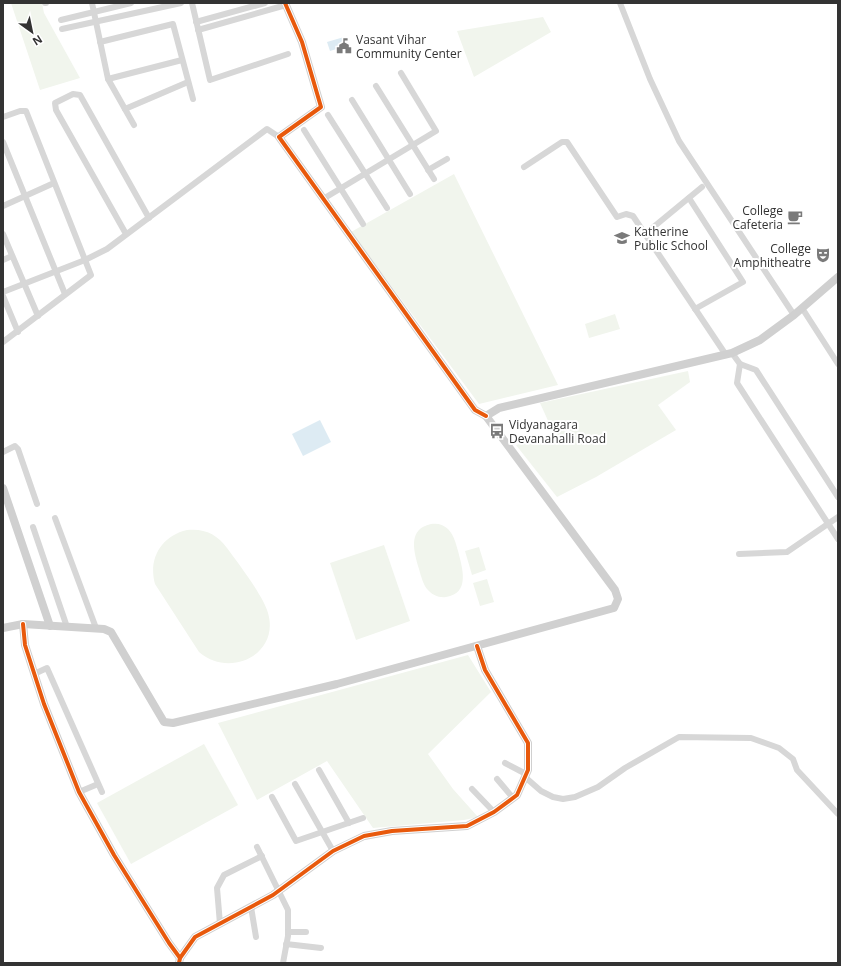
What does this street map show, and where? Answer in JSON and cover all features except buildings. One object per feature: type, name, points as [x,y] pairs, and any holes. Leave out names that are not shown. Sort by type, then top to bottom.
[{"type":"street","points":[[92,3],[108,79],[134,125]]},
{"type":"street","points":[[61,20],[132,3]]},
{"type":"street","points":[[62,30],[181,3]]},
{"type":"street","points":[[192,3],[210,80],[288,54]]},
{"type":"street","points":[[196,22],[265,3]]},
{"type":"street","points":[[620,3],[650,79],[679,141],[794,315]]},
{"type":"street","points":[[198,30],[285,4],[302,42],[321,107],[279,137]]},
{"type":"street","points":[[100,42],[173,24],[192,99]]},
{"type":"street","points":[[108,79],[182,60]]},
{"type":"street","points":[[323,199],[436,131],[401,73]]},
{"type":"street","points":[[125,109],[188,82]]},
{"type":"street","points":[[376,86],[434,179]]},
{"type":"street","points":[[126,234],[56,110],[55,103],[73,94],[80,95],[150,218]]},
{"type":"street","points":[[352,100],[410,194]]},
{"type":"street","points":[[3,117],[20,111],[26,111],[91,276],[65,294],[18,332],[3,342]]},
{"type":"street","points":[[328,115],[387,208]]},
{"type":"street","points":[[3,292],[24,282],[85,260],[107,249],[267,129],[279,137],[475,410],[486,416],[615,590],[618,599],[614,608],[337,684],[173,723],[164,722],[111,632],[96,628],[23,624],[3,628]]},
{"type":"street","points":[[304,130],[363,224]]},
{"type":"street","points":[[524,167],[562,142],[566,141],[617,217],[626,214],[634,216],[695,308],[729,354],[740,364],[756,370],[838,497]]},
{"type":"street","points":[[3,142],[65,294]]},
{"type":"street","points":[[428,170],[447,159]]},
{"type":"street","points":[[3,206],[54,183]]},
{"type":"street","points":[[645,234],[702,188]]},
{"type":"street","points":[[689,198],[743,282],[695,308]]},
{"type":"street","points":[[3,234],[38,316]]},
{"type":"street","points":[[3,260],[12,256]]},
{"type":"street","points":[[486,416],[499,408],[729,354],[760,340],[794,315],[838,277]]},
{"type":"street","points":[[3,296],[18,332]]},
{"type":"street","points":[[802,308],[838,364]]},
{"type":"street","points":[[740,364],[737,383],[838,539]]},
{"type":"street","points":[[3,452],[15,446],[18,449],[36,504]]},
{"type":"street","points":[[3,488],[50,626]]},
{"type":"street","points":[[739,554],[787,552],[838,517]]},
{"type":"street","points":[[55,518],[96,628]]},
{"type":"street","points":[[33,527],[66,627]]},
{"type":"street","points":[[23,624],[25,644],[44,704],[79,792],[114,855],[180,961],[195,937],[251,907],[279,890],[334,851],[364,836],[392,832],[467,826],[494,812],[517,795],[528,770],[528,743],[485,670],[477,646]]},
{"type":"street","points":[[34,674],[47,668],[102,792]]},
{"type":"street","points":[[505,763],[526,776],[541,791],[553,797],[563,799],[575,797],[598,787],[625,768],[679,737],[751,738],[779,748],[794,759],[797,770],[838,814]]},
{"type":"street","points":[[319,770],[349,823]]},
{"type":"street","points":[[497,779],[514,798]]},
{"type":"street","points":[[79,792],[98,784]]},
{"type":"street","points":[[295,784],[334,851]]},
{"type":"street","points":[[472,789],[494,812]]},
{"type":"street","points":[[272,797],[296,841],[363,818]]},
{"type":"street","points":[[257,847],[288,910],[288,932],[283,963]]},
{"type":"street","points":[[220,924],[217,888],[224,875],[262,856]]},
{"type":"street","points":[[251,907],[256,937]]},
{"type":"street","points":[[288,932],[306,932]]},
{"type":"street","points":[[286,944],[321,948]]},
{"type":"street","points":[[172,948],[189,945]]},
{"type":"shaded area","points":[[11,3],[42,3],[44,13],[80,78],[40,90]]},
{"type":"shaded area","points":[[543,17],[551,32],[474,77],[457,31]]},
{"type":"shaded area","points":[[344,37],[346,46],[330,51],[327,42]]},
{"type":"shaded area","points":[[454,174],[558,385],[479,404],[351,232]]},
{"type":"shaded area","points":[[615,314],[620,329],[589,338],[585,324]]},
{"type":"shaded area","points":[[688,371],[690,382],[658,405],[676,430],[596,477],[557,497],[516,445],[554,434],[540,403]]},
{"type":"shaded area","points":[[320,420],[331,442],[303,456],[292,434]]},
{"type":"shaded area","points":[[431,524],[438,524],[446,527],[450,531],[456,543],[463,578],[462,585],[454,595],[446,597],[436,596],[427,589],[422,580],[415,556],[414,542],[418,531]]},
{"type":"shaded area","points":[[187,530],[204,531],[219,539],[250,580],[266,606],[270,628],[267,640],[260,650],[250,658],[238,662],[225,663],[211,660],[199,652],[155,584],[153,566],[159,550],[170,537]]},
{"type":"shaded area","points":[[384,545],[410,621],[356,640],[330,563]]},
{"type":"shaded area","points":[[479,547],[486,570],[472,575],[465,551]]},
{"type":"shaded area","points":[[487,579],[494,602],[480,606],[473,583]]},
{"type":"shaded area","points":[[468,655],[491,692],[428,754],[453,789],[478,817],[464,820],[373,828],[327,761],[257,800],[218,723]]},
{"type":"shaded area","points":[[204,744],[238,805],[131,864],[97,803]]},
{"type":"cycle path","points":[[285,3],[302,42],[321,107],[279,137],[475,410],[486,416]]},
{"type":"cycle path","points":[[23,624],[25,645],[44,704],[79,792],[114,855],[180,958]]},
{"type":"cycle path","points":[[179,963],[180,958],[195,937],[273,895],[333,851],[364,836],[392,831],[467,826],[494,812],[517,795],[528,770],[528,743],[485,670],[477,646]]},
{"type":"place","name":"Vasant Vihar Community Center","points":[[344,46]]},
{"type":"place","name":"College Cafeteria","points":[[795,217]]},
{"type":"place","name":"Katherine Public School","points":[[622,238]]},
{"type":"place","name":"College Amphitheatre","points":[[823,255]]},
{"type":"place","name":"Vidyanagara Devanahalli Road","points":[[497,431]]}]
